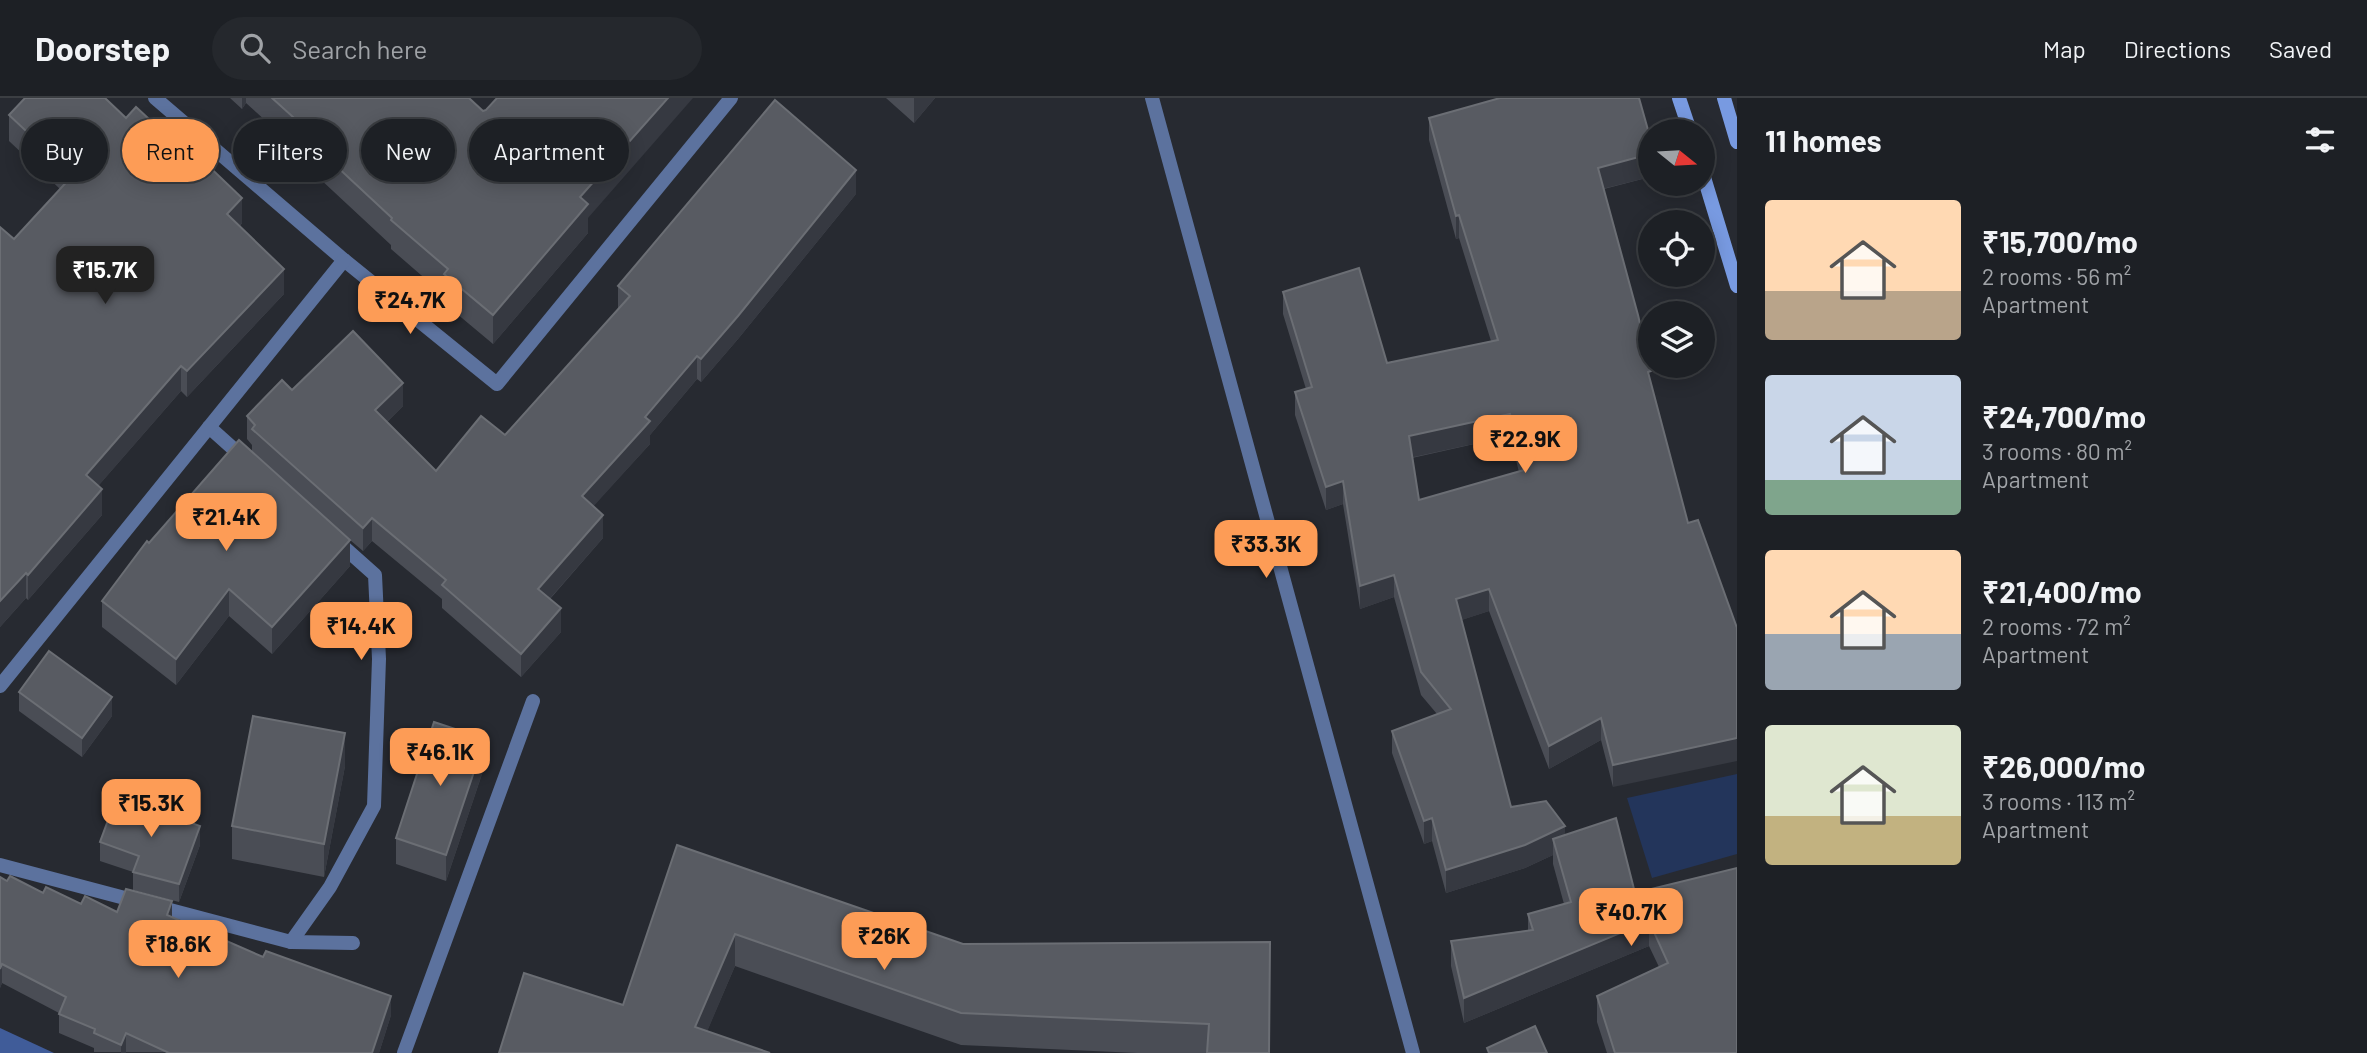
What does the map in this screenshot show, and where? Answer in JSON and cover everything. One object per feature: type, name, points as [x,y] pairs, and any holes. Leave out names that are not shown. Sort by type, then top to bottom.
[{"type":"main road","points":[[1679,98],[1686,119]]},
{"type":"main road","points":[[1724,98],[1737,142]]},
{"type":"main road","points":[[1710,196],[1737,286]]},
{"type":"street","points":[[155,98],[344,260],[498,384],[731,98]]},
{"type":"street","points":[[1152,98],[1413,1053]]},
{"type":"street","points":[[0,686],[344,260]]},
{"type":"street","points":[[209,427],[260,474]]},
{"type":"street","points":[[291,942],[330,887],[374,806],[379,659],[375,575],[323,529]]},
{"type":"street","points":[[404,1053],[533,701]]},
{"type":"street","points":[[0,865],[291,942],[353,943]]},
{"type":"shaded area","points":[[1737,774],[1737,854],[1652,878],[1627,798]]},
{"type":"shaded area","points":[[0,1028],[54,1053],[0,1053]]},
{"type":"building","points":[[25,98],[105,98],[126,118],[136,107],[149,119],[122,119],[122,182],[219,182],[219,176],[242,198],[227,214],[284,269],[187,371],[181,366],[86,475],[102,489],[28,575],[26,573],[0,601],[0,227],[14,239],[67,182],[108,182],[108,119],[21,119],[21,126],[9,115]]},
{"type":"building","points":[[272,98],[469,98],[483,111],[497,98],[668,98],[629,142],[629,119],[469,119],[469,182],[593,182],[580,197],[588,204],[493,315],[444,274],[448,269],[391,220],[392,218],[347,176],[347,119],[295,119]]},
{"type":"building","points":[[1500,98],[1639,98],[1645,119],[1638,119],[1638,157],[1598,168],[1638,315],[1638,378],[1650,378],[1688,523],[1698,520],[1737,628],[1737,738],[1613,765],[1601,718],[1549,746],[1489,589],[1456,599],[1511,807],[1546,801],[1565,826],[1525,845],[1446,870],[1432,818],[1424,821],[1392,731],[1451,709],[1421,672],[1394,575],[1360,586],[1343,481],[1326,487],[1295,392],[1312,387],[1283,292],[1359,268],[1387,363],[1498,340],[1459,215],[1456,216],[1429,118]],"holes":[[[1510,414],[1524,470],[1419,500],[1409,436]]]},
{"type":"building","points":[[775,100],[856,170],[738,316],[701,359],[697,356],[645,417],[650,421],[582,496],[603,515],[538,589],[561,608],[521,654],[442,585],[446,580],[372,518],[363,528],[252,429],[255,425],[247,416],[282,380],[292,390],[353,331],[403,383],[375,410],[436,471],[481,416],[505,435],[630,296],[618,286]]},
{"type":"building","points":[[239,440],[350,540],[272,627],[229,589],[176,659],[102,601],[147,541],[149,543]]},
{"type":"building","points":[[49,651],[112,697],[82,738],[19,692]]},
{"type":"building","points":[[253,716],[345,733],[324,844],[232,826]]},
{"type":"building","points":[[434,722],[485,739],[446,855],[396,838]]},
{"type":"building","points":[[117,796],[200,826],[179,884],[133,872],[139,856],[100,842]]},
{"type":"building","points":[[1616,818],[1635,893],[1737,868],[1737,1053],[1615,1053],[1597,996],[1668,963],[1649,921],[1464,998],[1451,941],[1533,930],[1528,914],[1571,902],[1553,839]]},
{"type":"building","points":[[677,845],[963,944],[1270,942],[1269,1053],[1207,1053],[1209,1024],[961,1013],[735,934],[695,1027],[770,1053],[499,1053],[524,973],[623,1005]]},
{"type":"building","points":[[10,876],[43,893],[46,887],[81,904],[85,896],[117,912],[126,889],[172,901],[167,915],[263,957],[266,951],[391,996],[372,1053],[169,1053],[126,1033],[121,1045],[94,1033],[95,1029],[59,1014],[66,997],[2,964],[0,969],[0,877],[7,881]]},
{"type":"building","points":[[1535,1026],[1547,1053],[1489,1053],[1487,1048]]}]
